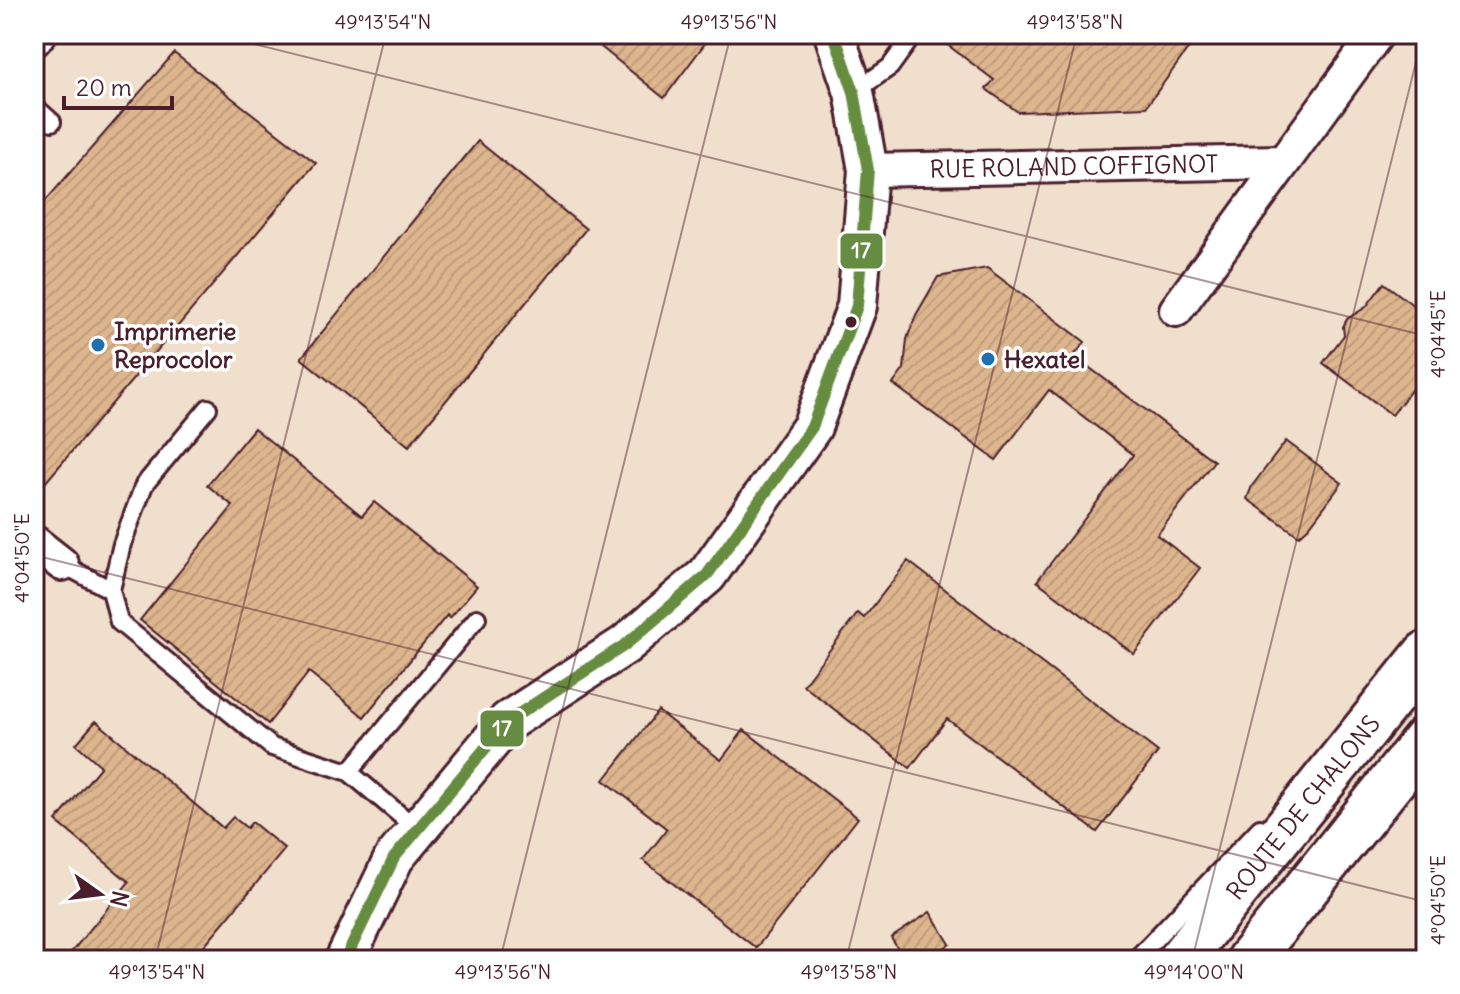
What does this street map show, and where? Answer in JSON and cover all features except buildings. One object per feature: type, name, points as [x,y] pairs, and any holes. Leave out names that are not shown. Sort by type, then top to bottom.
[{"type":"main road","name":"ROUTE DE CHALONS","points":[[1180,960],[1426,653]]},
{"type":"main road","points":[[1249,960],[1426,739]]},
{"type":"street","points":[[34,40],[39,34]]},
{"type":"street","points":[[345,960],[394,858],[508,721],[625,645],[707,575],[812,427],[857,306],[868,170],[854,92],[834,34]]},
{"type":"street","points":[[1176,310],[1377,34]]},
{"type":"street","name":"RUE ROLAND COFFIGNOT","points":[[868,170],[1282,162]]},
{"type":"street","points":[[34,542],[62,564]]},
{"type":"lane","points":[[854,92],[890,67],[914,34]]},
{"type":"lane","points":[[34,106],[52,122]]},
{"type":"lane","points":[[208,408],[144,485],[122,544],[111,590],[119,622],[272,747],[349,772],[418,830]]},
{"type":"lane","points":[[62,564],[111,590]]},
{"type":"lane","points":[[349,772],[477,618]]},
{"type":"lane","points":[[1297,789],[1426,653]]},
{"type":"lane","points":[[1135,960],[1275,812]]},
{"type":"shaded area","points":[[34,34],[1426,34],[1426,960],[34,960]]},
{"type":"transit line","name":"17","points":[[345,960],[394,858],[508,721],[625,645],[707,575],[812,427],[857,306],[868,170],[854,92],[834,34]]},
{"type":"place","name":"Imprimerie Reprocolor","points":[[98,345]]},
{"type":"place","name":"Hexatel","points":[[988,359]]}]
